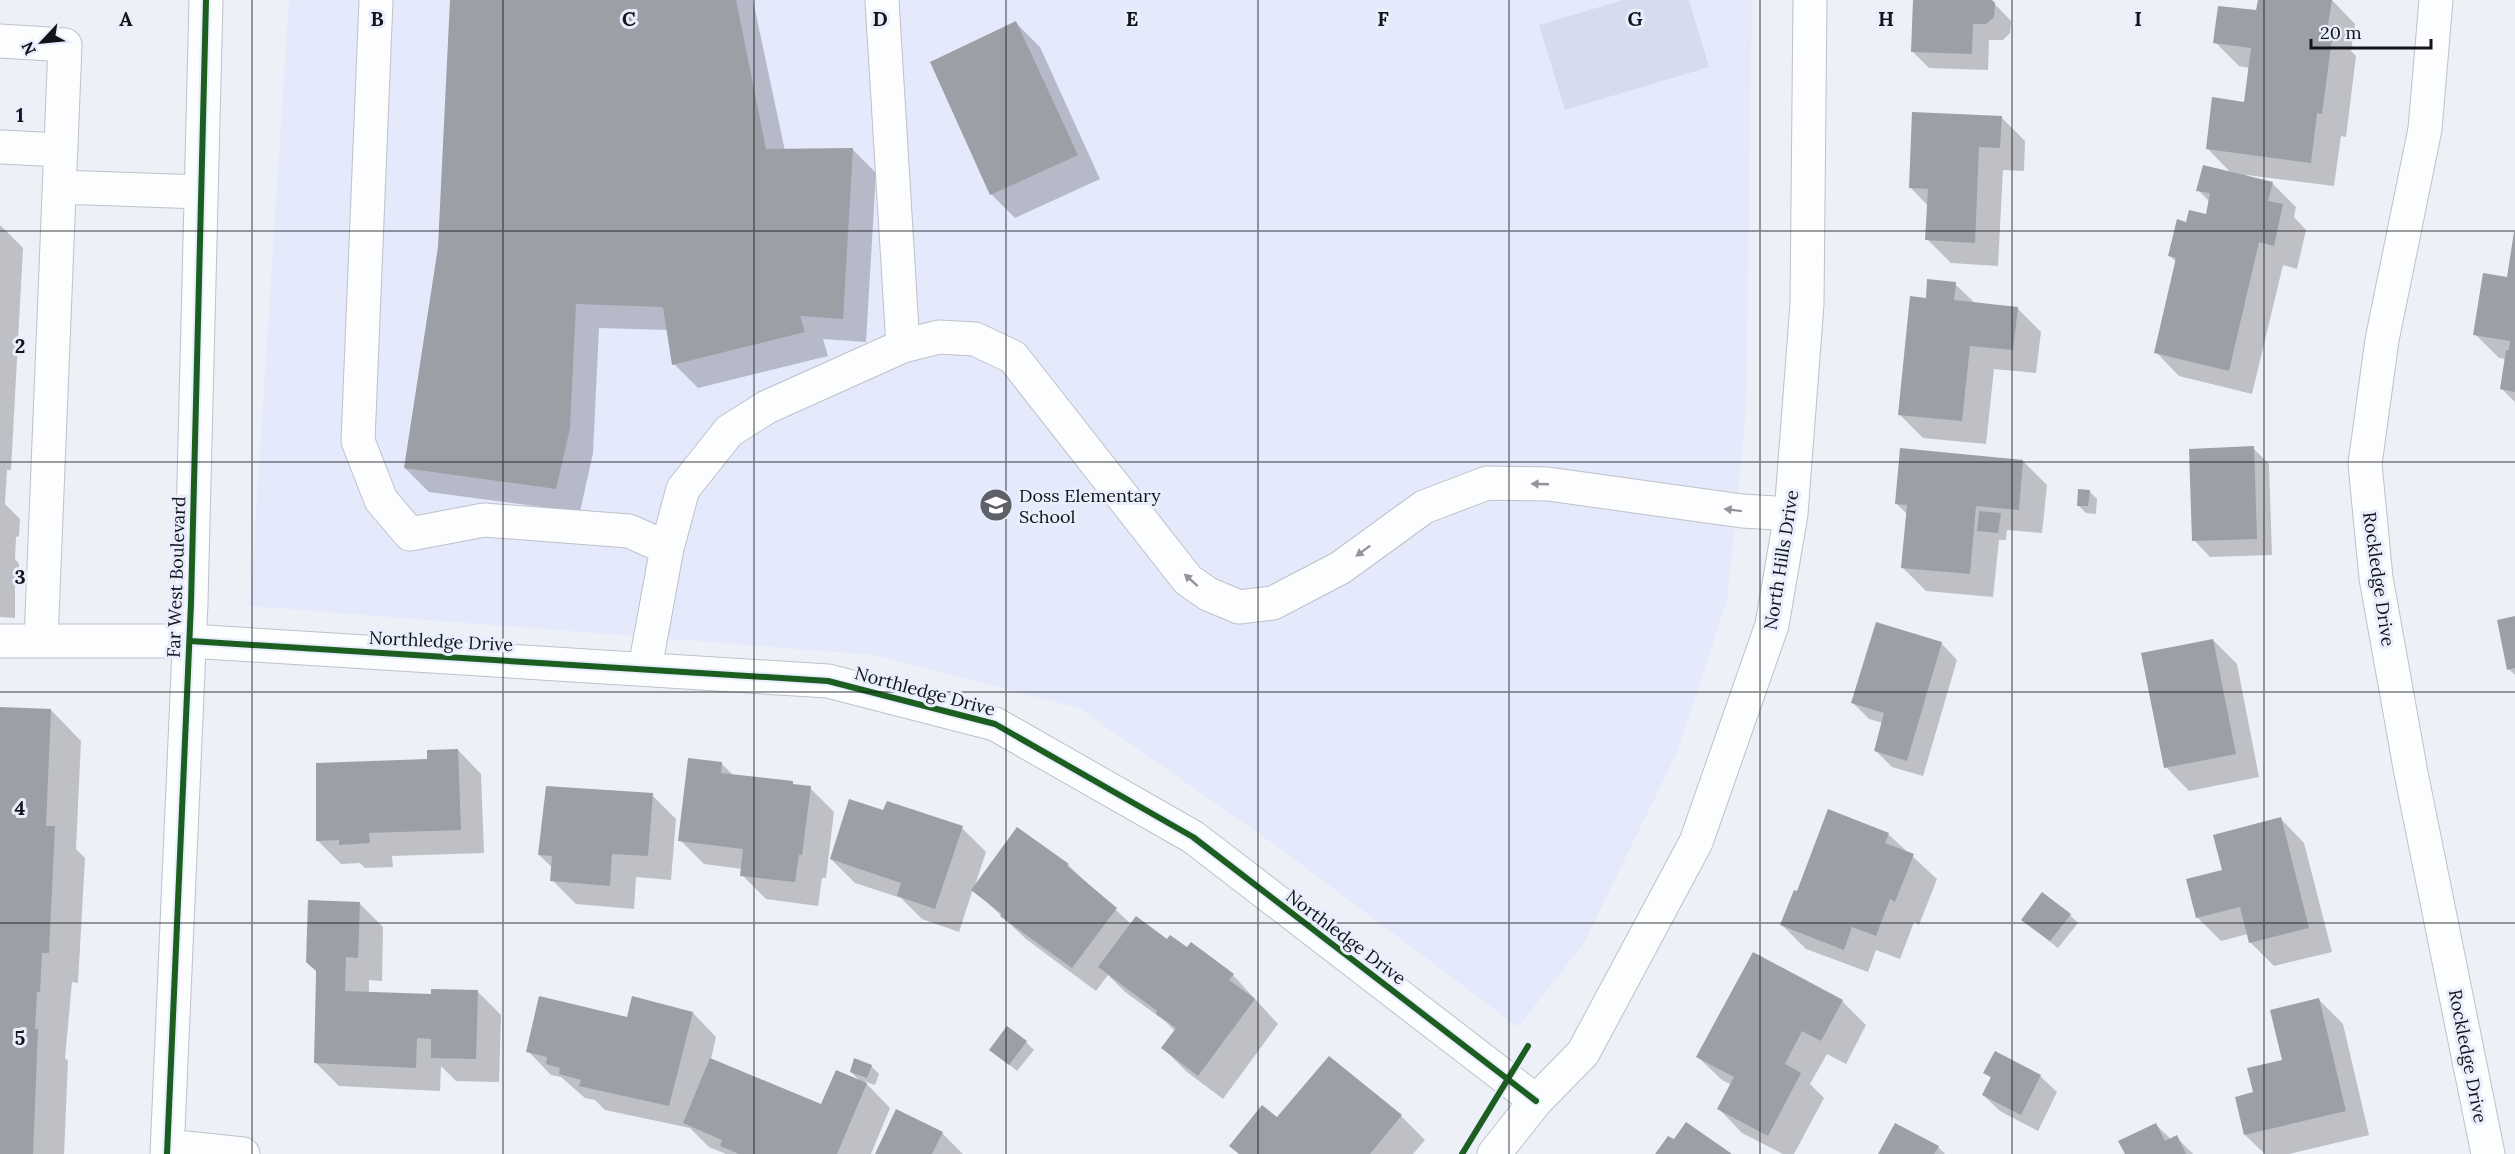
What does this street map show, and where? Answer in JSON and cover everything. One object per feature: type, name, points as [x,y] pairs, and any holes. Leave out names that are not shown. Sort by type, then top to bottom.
[{"type":"street","name":"Far West Boulevard","points":[[168,1150],[190,641],[206,0]]},
{"type":"street","points":[[376,0],[358,441],[381,500],[410,534],[484,520],[629,531],[667,548]]},
{"type":"street","points":[[882,0],[903,346]]},
{"type":"street","name":"North Hills Drive","points":[[1494,1154],[1536,1101],[1583,1053],[1696,842],[1772,625],[1791,514],[1807,304],[1810,0]]},
{"type":"street","name":"Rockledge Drive","points":[[2436,0],[2425,129],[2382,340],[2365,464],[2378,589],[2411,773],[2488,1154]]},
{"type":"street","points":[[0,41],[65,45],[41,641]]},
{"type":"street","points":[[0,147],[61,150]]},
{"type":"street","points":[[60,188],[201,192]]},
{"type":"street","points":[[645,668],[667,548],[683,489],[729,431],[767,407],[903,346],[939,337],[975,339],[1013,357],[1188,580],[1208,594],[1239,607],[1273,603],[1340,568],[1424,507],[1487,483],[1548,484],[1742,511],[1791,514]]},
{"type":"street","name":"Northledge Drive","points":[[0,641],[190,641],[828,681],[995,724],[1193,837],[1536,1101]]},
{"type":"street","points":[[168,1150],[243,1154]]},
{"type":"shaded area","name":"Doss Elementary School","points":[[289,0],[1752,0],[1746,410],[1727,600],[1678,750],[1584,943],[1518,1027],[1278,847],[1079,708],[875,655],[250,606]]},
{"type":"shaded area","points":[[1623,0],[1689,0],[1709,67],[1565,110],[1539,25]]},
{"type":"building","points":[[450,0],[736,0],[766,149],[853,148],[843,319],[800,316],[805,332],[672,365],[663,307],[576,304],[570,428],[556,489],[404,468],[438,247]]},
{"type":"building","points":[[1913,0],[1992,0],[1995,3],[1994,17],[1986,24],[1973,24],[1972,54],[1911,52]]},
{"type":"building","points":[[2258,0],[2332,0],[2327,30],[2333,31],[2322,114],[2317,113],[2311,163],[2206,149],[2212,97],[2244,102],[2251,48],[2213,43],[2218,6],[2256,10]]},
{"type":"building","points":[[1016,21],[1078,155],[990,195],[930,62]]},
{"type":"building","points":[[1912,112],[2002,116],[2000,148],[1979,147],[1975,243],[1925,240],[1928,189],[1909,188]]},
{"type":"building","points":[[2203,165],[2273,182],[2268,201],[2283,204],[2274,246],[2259,242],[2229,371],[2154,353],[2176,258],[2168,256],[2177,219],[2186,222],[2189,210],[2206,214],[2210,193],[2196,191]]},
{"type":"building","points":[[2514,232],[2515,392],[2500,389],[2506,350],[2509,350],[2510,341],[2473,335],[2483,273],[2507,277]]},
{"type":"building","points":[[1927,279],[1956,282],[1954,300],[2018,307],[2013,350],[1970,346],[1962,421],[1898,415],[1910,296],[1926,298]]},
{"type":"building","points":[[2254,446],[2257,539],[2192,541],[2189,449]]},
{"type":"building","points":[[1900,448],[2023,460],[2019,510],[1976,506],[1970,574],[1901,568],[1907,505],[1895,504]]},
{"type":"building","points":[[2078,489],[2090,490],[2088,506],[2077,506]]},
{"type":"building","points":[[1979,511],[2001,513],[1998,533],[1977,531]]},
{"type":"building","points":[[2515,616],[2515,668],[2507,670],[2497,620]]},
{"type":"building","points":[[1876,622],[1942,642],[1907,761],[1874,751],[1884,713],[1851,703]]},
{"type":"building","points":[[2213,639],[2236,754],[2164,768],[2141,653]]},
{"type":"building","points":[[0,707],[51,709],[46,826],[55,826],[49,953],[42,953],[40,992],[37,992],[35,1029],[38,1029],[33,1154],[0,1154]]},
{"type":"building","points":[[458,749],[461,830],[369,833],[370,843],[339,845],[339,840],[316,841],[316,763],[427,759],[427,750]]},
{"type":"building","points":[[688,758],[722,762],[721,773],[793,781],[793,784],[811,786],[802,855],[799,855],[795,882],[740,876],[743,849],[678,841]]},
{"type":"building","points":[[546,786],[653,793],[648,856],[612,854],[610,886],[550,881],[552,856],[538,855]]},
{"type":"building","points":[[849,799],[883,810],[887,801],[963,826],[935,909],[897,896],[901,883],[830,859]]},
{"type":"building","points":[[1828,809],[1889,833],[1885,843],[1914,854],[1895,902],[1890,899],[1876,936],[1852,927],[1844,950],[1780,925],[1794,890],[1797,891]]},
{"type":"building","points":[[2281,817],[2309,928],[2249,943],[2240,907],[2196,918],[2186,879],[2222,870],[2213,835]]},
{"type":"building","points":[[1017,827],[1069,864],[1067,866],[1117,908],[1072,968],[1000,916],[1002,914],[971,890]]},
{"type":"building","points":[[2042,892],[2071,914],[2050,941],[2021,920]]},
{"type":"building","points":[[308,900],[360,902],[358,958],[346,957],[345,991],[431,994],[431,989],[478,990],[476,1059],[431,1058],[431,1039],[417,1038],[416,1068],[314,1063],[316,971],[306,962]]},
{"type":"building","points":[[1136,916],[1167,939],[1170,935],[1187,947],[1191,942],[1234,974],[1229,980],[1255,999],[1198,1076],[1161,1048],[1176,1028],[1098,967]]},
{"type":"building","points":[[1753,952],[1843,1000],[1821,1041],[1802,1031],[1785,1064],[1801,1073],[1768,1136],[1717,1109],[1734,1077],[1696,1057]]},
{"type":"building","points":[[539,996],[627,1017],[632,996],[693,1012],[669,1106],[579,1086],[581,1080],[559,1074],[560,1068],[546,1064],[547,1057],[526,1052]]},
{"type":"building","points":[[2319,998],[2346,1111],[2244,1135],[2235,1097],[2253,1092],[2247,1068],[2282,1060],[2270,1010]]},
{"type":"building","points":[[1007,1026],[1027,1041],[1009,1065],[989,1050]]},
{"type":"building","points":[[1995,1051],[2041,1075],[2021,1115],[1982,1095],[1991,1077],[1983,1073]]},
{"type":"building","points":[[1329,1056],[1402,1115],[1370,1154],[1239,1154],[1229,1146],[1262,1105],[1277,1117]]},
{"type":"building","points":[[710,1058],[821,1104],[836,1070],[867,1083],[837,1154],[739,1154],[720,1146],[722,1140],[683,1123]]},
{"type":"building","points":[[854,1058],[872,1065],[867,1078],[850,1072]]},
{"type":"building","points":[[896,1109],[943,1132],[932,1154],[875,1154]]},
{"type":"building","points":[[1686,1122],[1732,1154],[1655,1154],[1668,1136],[1674,1139]]},
{"type":"building","points":[[1895,1123],[1939,1146],[1934,1154],[1878,1154]]},
{"type":"building","points":[[2156,1123],[2165,1141],[2177,1135],[2186,1154],[2125,1154],[2118,1141]]},
{"type":"cycle path","points":[[167,1154],[191,603],[206,0]]},
{"type":"cycle path","points":[[190,641],[828,681],[995,724],[1193,837],[1536,1101]]},
{"type":"cycle path","points":[[1462,1154],[1528,1046]]},
{"type":"place","name":"Doss Elementary School","points":[[996,505]]}]
